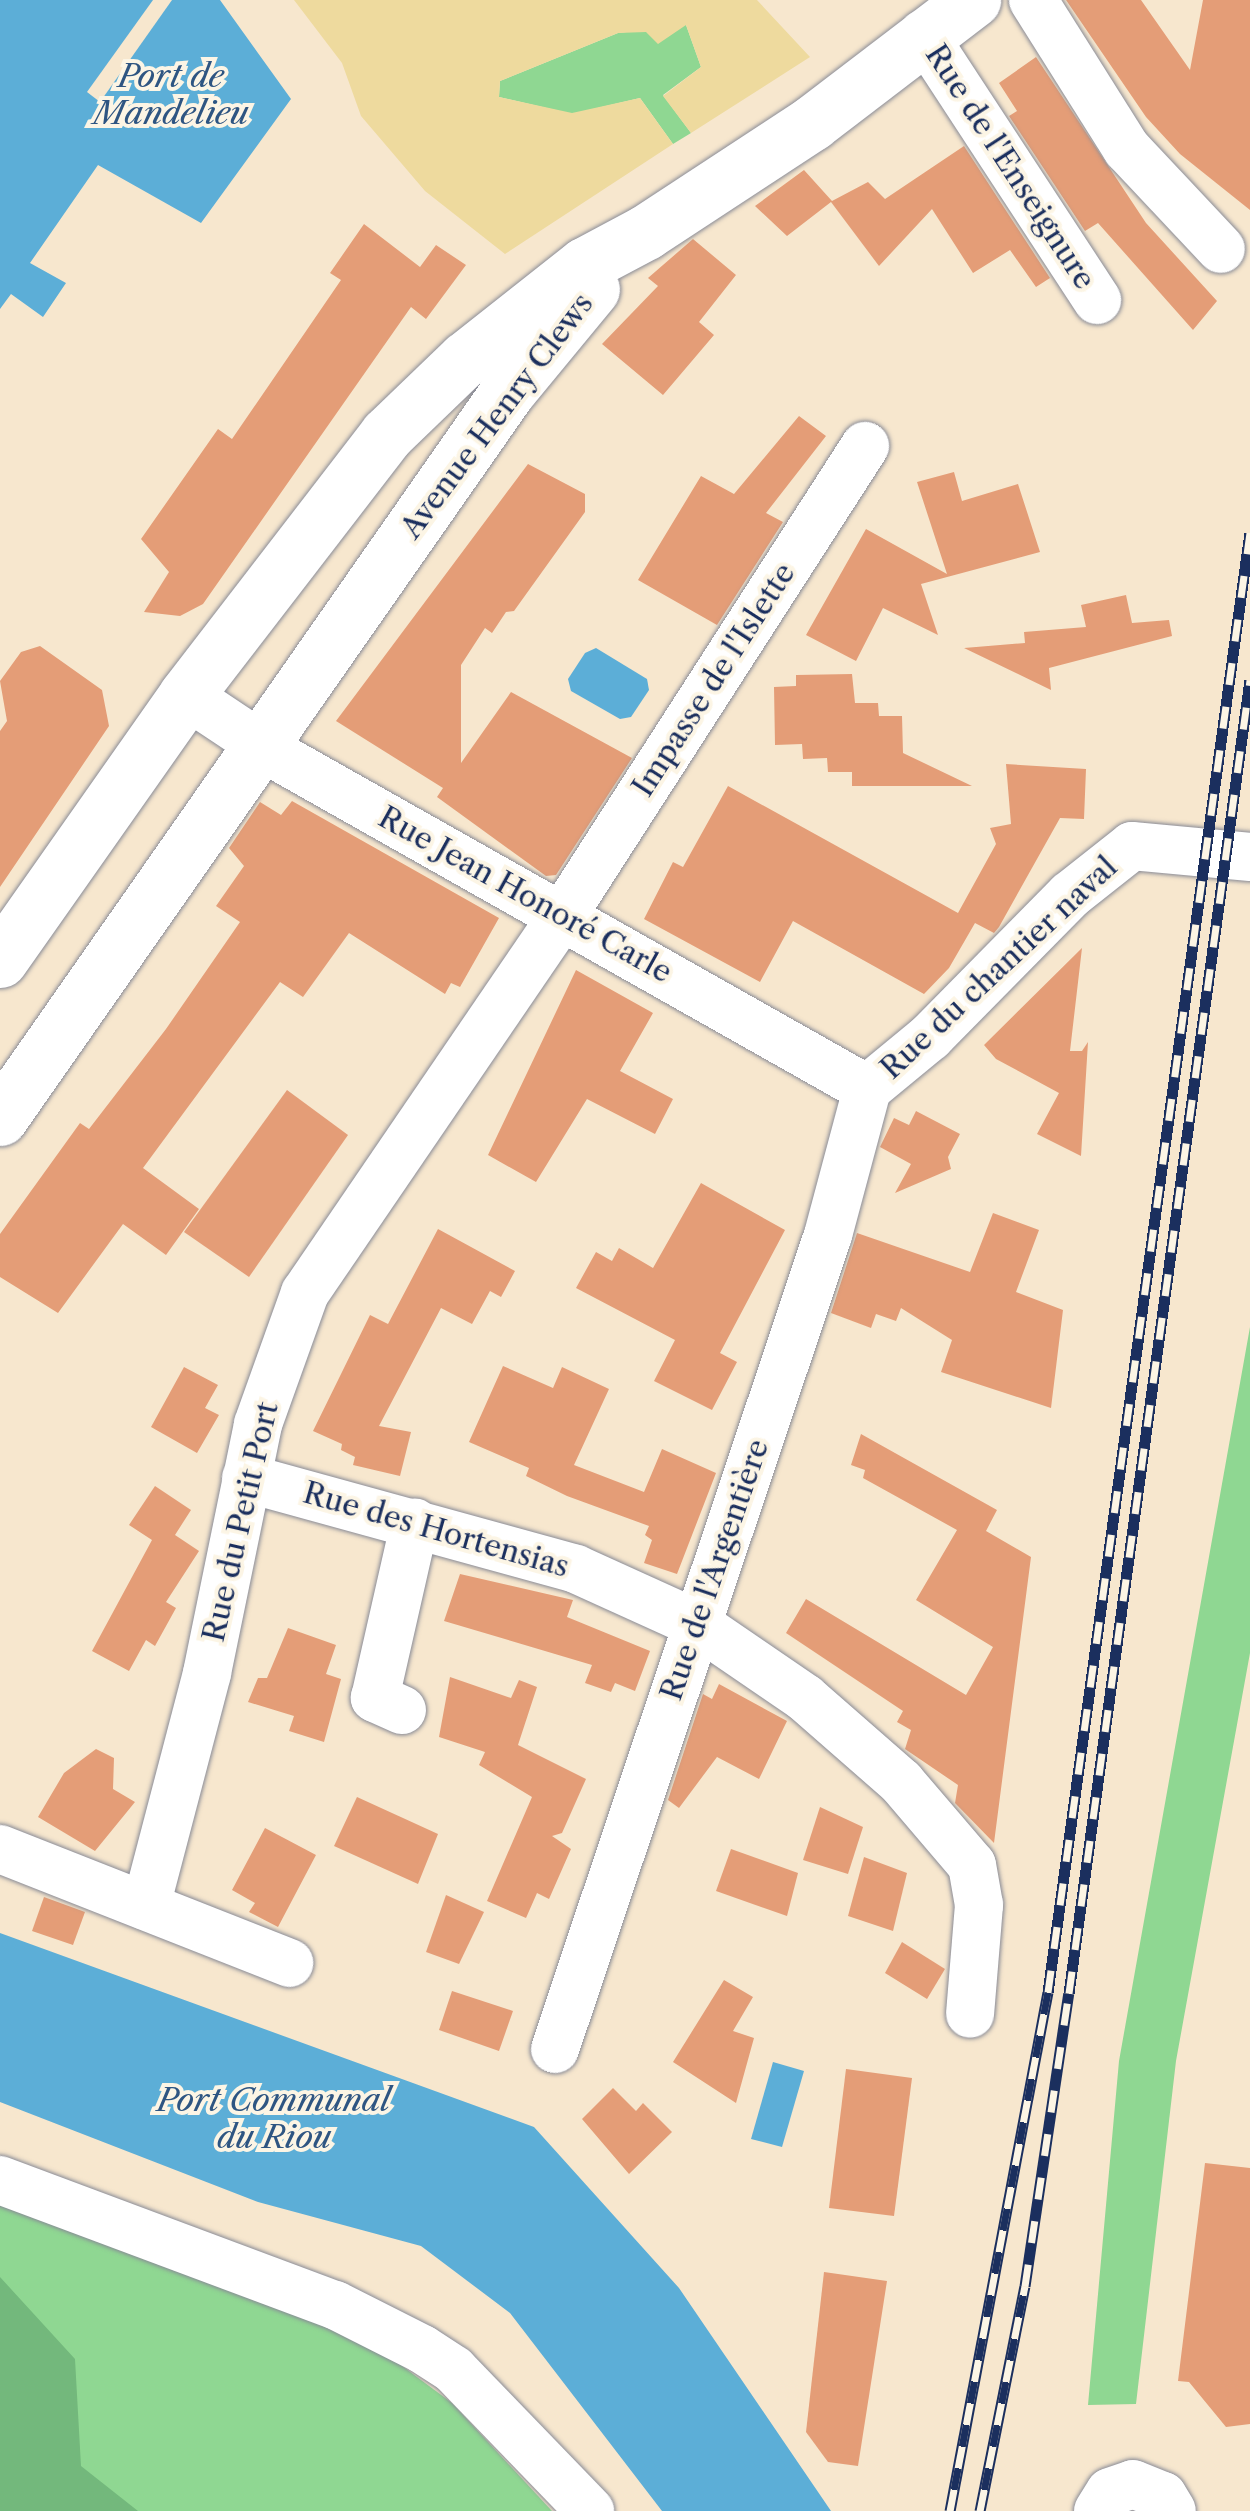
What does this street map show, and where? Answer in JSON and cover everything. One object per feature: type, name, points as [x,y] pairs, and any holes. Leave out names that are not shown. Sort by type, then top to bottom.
[{"type":"main road","points":[[646,232],[812,123],[923,34],[973,0]]},
{"type":"main road","name":"Avenue Henry Clews","points":[[0,960],[186,695],[387,434],[465,359],[562,282],[646,232]]},
{"type":"main road","name":"Avenue Henry Clews","points":[[0,1118],[258,743],[508,391],[646,232]]},
{"type":"street","points":[[1033,0],[1127,149],[1220,248]]},
{"type":"street","name":"Rue de l'Enseignure","points":[[923,34],[1097,300]]},
{"type":"street","name":"Impasse de l'Islette","points":[[564,914],[866,446]]},
{"type":"street","name":"Rue Jean Honoré Carle","points":[[186,695],[258,743],[867,1089]]},
{"type":"street","name":"Rue du chantier naval","points":[[867,1089],[930,1037],[1070,895],[1132,846],[1250,858]]},
{"type":"street","name":"Rue du Petit Port","points":[[146,1906],[210,1657],[258,1424],[305,1293],[564,914]]},
{"type":"street","name":"Rue de l'Argentière","points":[[555,2049],[828,1235],[867,1089]]},
{"type":"street","name":"Rue des Hortensias","points":[[246,1478],[576,1569],[697,1624],[859,1740],[972,1866],[978,1905],[970,2014]]},
{"type":"street","points":[[402,1710],[375,1698],[415,1522]]},
{"type":"street","points":[[0,1848],[289,1963]]},
{"type":"street","points":[[0,2180],[380,2326],[454,2370],[590,2511]]},
{"type":"street","points":[[1098,2511],[1110,2492],[1133,2484],[1163,2496],[1172,2511]]},
{"type":"green space","points":[[686,25],[701,67],[663,95],[691,133],[673,144],[640,98],[572,114],[499,97],[500,81],[618,33]]},
{"type":"green space","points":[[1250,1327],[1250,1653],[1176,2061],[1136,2404],[1088,2405],[1119,2061]]},
{"type":"green space","points":[[0,2200],[347,2325],[452,2403],[552,2511],[0,2511]]},
{"type":"green space","points":[[0,2277],[75,2359],[81,2466],[138,2511],[0,2511]]},
{"type":"sand","points":[[294,0],[757,0],[810,57],[691,133],[663,96],[701,67],[686,25],[658,44],[646,32],[618,33],[500,81],[499,97],[572,113],[640,98],[673,144],[505,254],[425,191],[361,116],[342,63]]},
{"type":"water","name":"Port de Mandelieu","points":[[0,0],[220,0],[291,99],[201,223],[98,165],[30,263],[66,283],[43,317],[11,294],[0,309]]},
{"type":"water","points":[[596,648],[647,679],[649,690],[631,717],[620,719],[571,691],[568,679],[585,653]]},
{"type":"water","name":"Port Communal du Riou","points":[[0,1933],[534,2127],[679,2288],[831,2511],[662,2511],[510,2313],[421,2246],[258,2202],[0,2102]]},
{"type":"water","points":[[773,2062],[804,2071],[782,2147],[751,2139]]},
{"type":"pier","points":[[153,0],[172,0],[100,102],[87,92]]},
{"type":"building","points":[[1066,0],[1141,0],[1190,70],[1203,0],[1250,0],[1250,210],[1180,154],[1146,117]]},
{"type":"building","points":[[1036,57],[1146,223],[1217,301],[1193,330],[1098,223],[1085,231],[1009,116],[1017,111],[999,83]]},
{"type":"building","points":[[964,146],[1050,278],[1036,287],[1010,250],[973,273],[932,209],[879,266],[831,202],[787,236],[755,206],[804,170],[832,201],[868,182],[885,199]]},
{"type":"building","points":[[364,224],[420,267],[436,245],[466,265],[426,319],[411,307],[203,604],[180,616],[144,612],[169,572],[141,539],[218,429],[232,439],[341,280],[330,273]]},
{"type":"building","points":[[693,239],[736,275],[699,322],[714,335],[663,395],[602,344],[658,286],[648,278]]},
{"type":"building","points":[[799,416],[826,436],[766,513],[783,522],[717,625],[638,580],[701,476],[734,494]]},
{"type":"building","points":[[528,464],[585,494],[585,512],[514,611],[506,612],[492,633],[485,628],[461,665],[461,763],[511,692],[632,758],[556,875],[546,876],[437,797],[443,788],[336,721]]},
{"type":"building","points":[[954,472],[962,501],[1018,484],[1040,552],[921,584],[938,635],[883,608],[856,661],[806,635],[866,529],[947,574],[917,482]]},
{"type":"building","points":[[1126,595],[1132,623],[1169,620],[1172,636],[1049,668],[1051,690],[964,648],[1025,643],[1024,632],[1086,627],[1081,605]]},
{"type":"building","points":[[40,646],[102,690],[109,726],[0,887],[0,731],[7,721],[0,681],[21,652]]},
{"type":"building","points":[[852,674],[855,703],[878,703],[879,716],[902,716],[903,753],[972,786],[852,786],[852,772],[828,772],[827,758],[803,759],[802,744],[775,745],[774,687],[796,686],[796,675]]},
{"type":"building","points":[[1006,764],[1086,769],[1084,819],[1060,818],[999,927],[994,933],[975,923],[949,968],[924,994],[793,921],[760,982],[644,919],[673,862],[683,867],[728,786],[958,913],[996,844],[990,828],[1011,824]]},
{"type":"building","points":[[292,801],[499,918],[460,987],[451,983],[445,994],[349,933],[303,997],[280,982],[143,1168],[199,1209],[166,1255],[123,1224],[58,1313],[0,1277],[0,1234],[80,1123],[89,1129],[166,1029],[240,922],[216,906],[244,866],[229,848],[260,802],[281,815]]},
{"type":"building","points":[[1082,948],[1070,1051],[1082,1051],[1088,1042],[1081,1156],[1037,1134],[1059,1093],[996,1059],[984,1045]]},
{"type":"building","points":[[576,970],[653,1013],[620,1071],[673,1099],[655,1134],[587,1099],[536,1182],[488,1155]]},
{"type":"building","points":[[287,1090],[348,1135],[249,1277],[184,1232]]},
{"type":"building","points":[[916,1111],[960,1134],[948,1157],[951,1169],[895,1193],[911,1164],[880,1147],[894,1118],[909,1125]]},
{"type":"building","points":[[701,1183],[785,1230],[720,1353],[737,1362],[712,1410],[654,1381],[675,1340],[576,1288],[596,1252],[612,1261],[619,1248],[653,1268]]},
{"type":"building","points":[[993,1213],[1039,1230],[1016,1292],[1063,1310],[1051,1408],[941,1372],[952,1340],[901,1308],[896,1321],[876,1314],[871,1328],[831,1313],[857,1233],[970,1272]]},
{"type":"building","points":[[438,1229],[515,1271],[501,1297],[490,1291],[472,1324],[441,1308],[379,1426],[411,1432],[400,1476],[353,1465],[355,1457],[341,1450],[342,1444],[313,1431],[370,1315],[388,1324]]},
{"type":"building","points":[[503,1366],[553,1388],[562,1367],[609,1389],[574,1465],[644,1492],[662,1449],[716,1473],[677,1574],[644,1563],[652,1540],[645,1535],[649,1526],[567,1496],[526,1476],[529,1468],[469,1442]]},
{"type":"building","points":[[184,1367],[218,1385],[205,1408],[219,1415],[197,1453],[151,1427]]},
{"type":"building","points":[[861,1434],[997,1510],[986,1531],[1031,1557],[994,1843],[955,1803],[958,1785],[905,1749],[911,1730],[897,1722],[903,1711],[786,1633],[806,1599],[966,1695],[993,1647],[916,1600],[957,1530],[863,1478],[865,1470],[851,1465]]},
{"type":"building","points":[[155,1486],[191,1510],[175,1535],[199,1551],[166,1602],[176,1608],[155,1646],[146,1640],[129,1671],[92,1651],[152,1540],[129,1525]]},
{"type":"building","points":[[460,1574],[573,1600],[567,1617],[650,1651],[635,1691],[615,1683],[611,1692],[585,1683],[592,1665],[444,1621]]},
{"type":"building","points":[[288,1628],[336,1645],[326,1674],[341,1679],[324,1742],[289,1731],[294,1716],[248,1702],[258,1678],[267,1678]]},
{"type":"building","points":[[450,1677],[511,1698],[519,1680],[537,1687],[518,1745],[586,1779],[562,1833],[552,1836],[571,1849],[549,1899],[537,1893],[526,1918],[487,1901],[532,1797],[479,1765],[485,1752],[439,1737]]},
{"type":"building","points":[[719,1684],[787,1721],[759,1779],[717,1757],[679,1808],[668,1800],[703,1694],[712,1699]]},
{"type":"building","points":[[96,1749],[114,1758],[113,1789],[135,1802],[95,1851],[38,1817],[64,1773]]},
{"type":"building","points":[[357,1797],[438,1834],[418,1884],[334,1846]]},
{"type":"building","points":[[820,1807],[863,1827],[848,1874],[803,1860]]},
{"type":"building","points":[[265,1828],[316,1855],[278,1927],[249,1912],[255,1903],[232,1890]]},
{"type":"building","points":[[731,1849],[798,1873],[787,1916],[716,1891]]},
{"type":"building","points":[[864,1857],[907,1873],[893,1931],[848,1916]]},
{"type":"building","points":[[446,1895],[484,1912],[459,1964],[426,1952]]},
{"type":"building","points":[[44,1897],[85,1912],[73,1945],[32,1931]]},
{"type":"building","points":[[902,1942],[945,1969],[927,1999],[885,1973]]},
{"type":"building","points":[[724,1980],[753,1997],[733,2031],[754,2038],[736,2103],[673,2062]]},
{"type":"building","points":[[452,1991],[513,2011],[499,2051],[439,2030]]},
{"type":"building","points":[[846,2069],[912,2078],[894,2216],[829,2208]]},
{"type":"building","points":[[613,2088],[636,2111],[643,2103],[672,2132],[629,2174],[582,2119]]},
{"type":"building","points":[[1205,2163],[1250,2168],[1250,2424],[1226,2427],[1189,2382],[1178,2381]]},
{"type":"building","points":[[824,2272],[887,2281],[858,2466],[828,2462],[806,2432]]},
{"type":"railway","points":[[950,2511],[1048,1992],[1250,533]]},
{"type":"railway","points":[[980,2511],[1025,2286],[1069,1993],[1250,680]]}]
